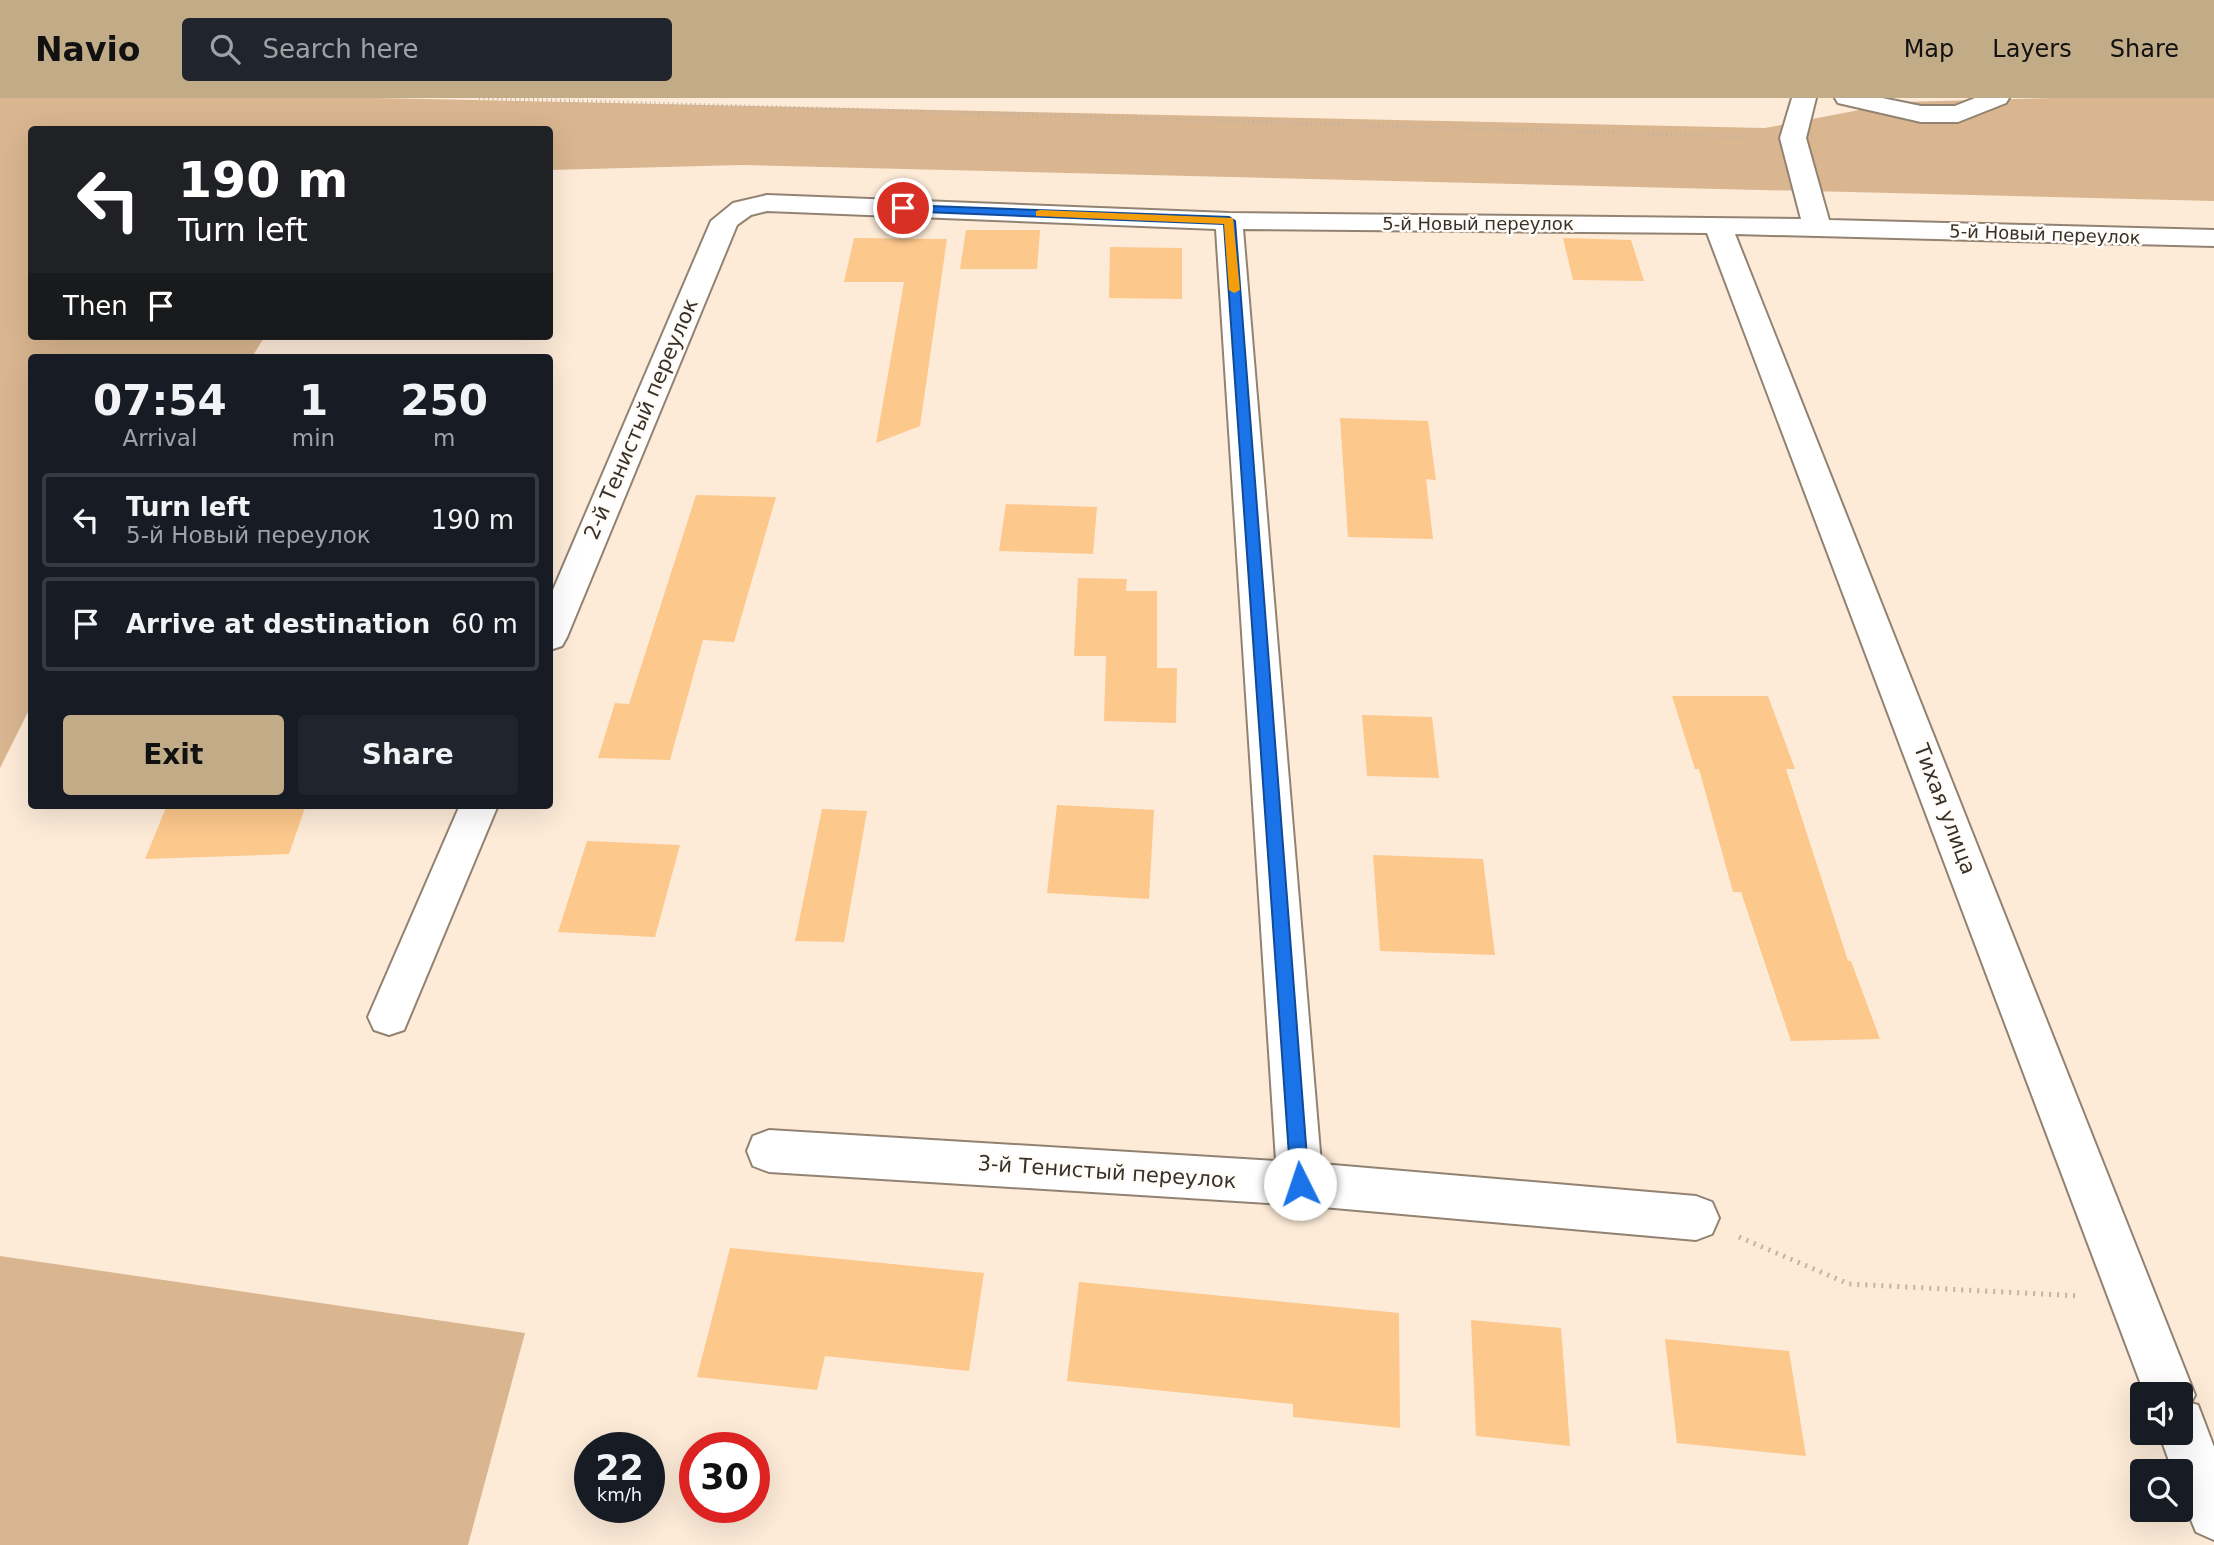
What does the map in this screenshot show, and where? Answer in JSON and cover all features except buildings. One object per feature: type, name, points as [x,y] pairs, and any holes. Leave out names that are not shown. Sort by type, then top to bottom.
[{"type":"street","points":[[1804,98],[1793,138],[1817,227]]},
{"type":"street","points":[[1847,98],[1921,114],[1958,114],[1997,98]]},
{"type":"street","name":"5-й Новый переулок","points":[[742,209],[767,203],[1229,221],[1718,225],[2214,238]]},
{"type":"street","name":"2-й Тенистый переулок","points":[[553,630],[725,221],[742,209]]},
{"type":"street","points":[[1229,221],[1300,1184]]},
{"type":"street","name":"Тихая улица","points":[[1718,225],[2165,1382]]},
{"type":"street","points":[[389,1017],[477,809]]},
{"type":"street","name":"3-й Тенистый переулок","points":[[769,1151],[1300,1184],[1696,1219]]},
{"type":"street","points":[[2188,1445],[2214,1514]]},
{"type":"path","points":[[478,98],[1793,138]]},
{"type":"path","points":[[1696,1219],[1849,1284],[2134,1299]]},
{"type":"shaded area","points":[[0,98],[378,98],[1765,128],[1901,102],[2214,98],[2214,201],[742,165],[553,170],[553,126],[28,126],[28,340],[263,340],[254,354],[28,354],[28,712],[0,768]]},
{"type":"shaded area","points":[[0,1256],[525,1333],[468,1545],[0,1545]]},
{"type":"slow traffic","points":[[1040,214],[1229,221],[1234,290]]},
{"type":"route","points":[[903,208],[1229,221],[1300,1184]]}]
